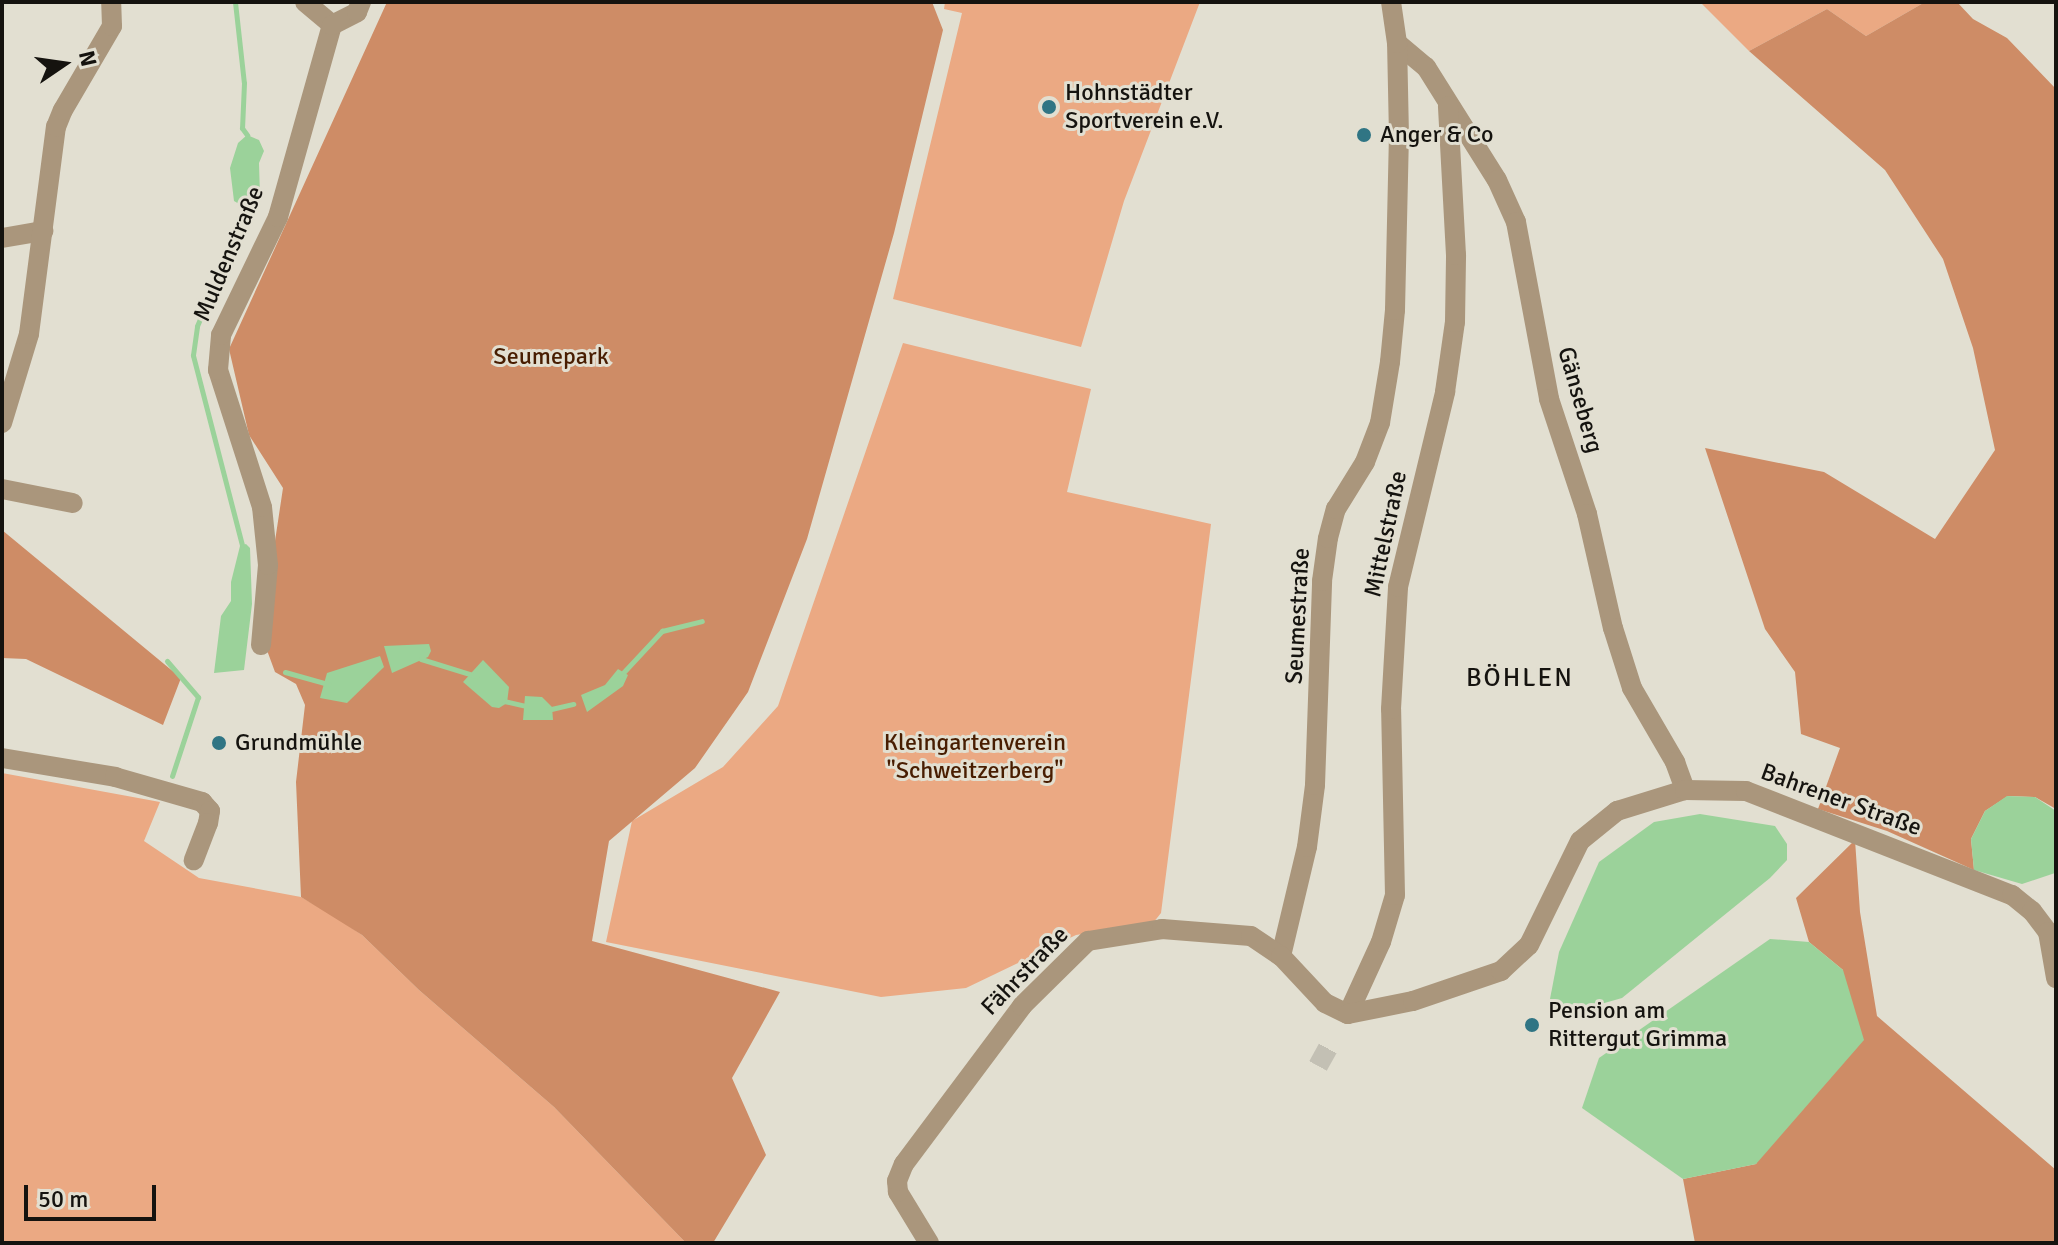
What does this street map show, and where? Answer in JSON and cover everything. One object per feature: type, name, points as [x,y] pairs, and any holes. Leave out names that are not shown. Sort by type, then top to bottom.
[{"type":"street","points":[[2,423],[29,334],[56,127],[112,26],[111,2]]},
{"type":"street","points":[[305,2],[332,25],[357,12],[361,2]]},
{"type":"street","name":"Seumestraße","points":[[1281,956],[1307,847],[1315,785],[1322,581],[1328,538],[1336,509],[1373,443],[1380,423],[1390,362],[1396,269],[1397,43],[1391,2]]},
{"type":"street","name":"Muldenstraße","points":[[261,645],[268,565],[262,507],[218,370],[221,335],[278,217],[332,25]]},
{"type":"street","name":"Gänseberg","points":[[1397,43],[1426,67],[1497,180],[1516,222],[1549,399],[1587,514],[1613,628],[1632,688],[1675,762],[1685,790]]},
{"type":"street","name":"Mittelstraße","points":[[1348,1014],[1381,942],[1395,895],[1397,855],[1391,709],[1398,587],[1445,392],[1455,322],[1456,255],[1448,106]]},
{"type":"street","points":[[2,238],[43,231]]},
{"type":"street","points":[[2,489],[73,503]]},
{"type":"street","points":[[2,758],[115,777],[202,802],[210,811],[194,860]]},
{"type":"street","name":"Bahrener Straße","points":[[1348,1014],[1413,1001],[1501,971],[1529,945],[1580,841],[1617,811],[1685,790],[1746,791],[2012,895],[2032,911],[2048,932],[2056,978]]},
{"type":"street","name":"Fährstraße","points":[[929,1243],[898,1192],[897,1181],[904,1164],[1022,1006],[1088,941],[1162,929],[1221,933],[1251,936],[1281,956]]},
{"type":"street","points":[[1281,956],[1325,1003],[1348,1014]]},
{"type":"green space","name":"Seumepark","points":[[387,2],[932,2],[943,30],[894,233],[807,539],[748,692],[695,768],[609,841],[592,941],[780,992],[732,1078],[766,1155],[713,1243],[686,1243],[554,1107],[419,990],[362,935],[301,897],[296,782],[305,705],[296,684],[275,672],[261,634],[283,488],[249,435],[229,349]]},
{"type":"green space","name":"Hohnstädter Sportverein e.V.","points":[[945,2],[1200,2],[1124,201],[1081,347],[893,299],[962,13],[944,9]]},
{"type":"green space","points":[[1700,2],[1925,2],[1866,36],[1827,9],[1749,51]]},
{"type":"green space","points":[[1925,2],[1957,2],[1973,19],[2007,38],[2056,89],[2056,809],[2035,797],[2008,796],[1985,811],[1971,839],[1974,870],[1887,831],[1818,809],[1840,748],[1801,734],[1795,672],[1765,629],[1705,448],[1824,472],[1935,539],[1995,450],[1973,348],[1943,259],[1885,170],[1749,51],[1827,9],[1866,36]]},
{"type":"green space","name":"Kleingartenverein \"Schweitzerberg\"","points":[[903,343],[1091,389],[1067,492],[1211,524],[1161,913],[1153,923],[1076,935],[966,988],[881,997],[606,942],[632,821],[723,767],[778,706]]},
{"type":"green space","points":[[2,530],[181,678],[163,725],[26,659],[2,658]]},
{"type":"green space","points":[[2,773],[160,802],[144,841],[199,878],[301,897],[362,935],[419,990],[554,1107],[686,1243],[2,1243]]},
{"type":"green space","points":[[1855,840],[1860,912],[1877,1016],[2056,1170],[2056,1243],[1695,1243],[1683,1179],[1756,1164],[1843,970],[1809,942],[1796,898]]},
{"type":"shaded area","points":[[247,135],[259,140],[264,151],[259,163],[260,196],[246,208],[234,201],[230,168],[238,143]]},
{"type":"shaded area","points":[[246,544],[250,548],[252,604],[244,670],[214,673],[221,616],[231,601],[231,582],[240,546]]},
{"type":"shaded area","points":[[429,644],[431,651],[428,657],[392,673],[384,646]]},
{"type":"shaded area","points":[[380,656],[384,667],[347,703],[320,698],[327,673]]},
{"type":"shaded area","points":[[483,660],[509,687],[507,703],[499,708],[492,707],[463,682]]},
{"type":"shaded area","points":[[618,669],[628,675],[623,686],[587,712],[581,695],[605,685]]},
{"type":"shaded area","points":[[525,696],[542,697],[552,707],[553,720],[523,720]]},
{"type":"shaded area","points":[[2007,796],[2035,797],[2056,811],[2055,873],[2022,884],[1974,870],[1971,839],[1985,811]]},
{"type":"shaded area","points":[[1700,814],[1775,826],[1787,844],[1787,860],[1770,878],[1622,998],[1573,1012],[1550,999],[1559,952],[1599,862],[1654,822]]},
{"type":"shaded area","points":[[1770,939],[1809,942],[1843,970],[1864,1040],[1756,1164],[1683,1179],[1582,1108],[1599,1058]]},
{"type":"waterway","points":[[235,2],[244,83],[242,128],[247,135]]},
{"type":"waterway","points":[[242,545],[193,355],[197,326],[246,208]]},
{"type":"waterway","points":[[620,676],[662,631],[702,621]]},
{"type":"waterway","points":[[421,659],[476,676]]},
{"type":"waterway","points":[[167,661],[198,697],[172,776]]},
{"type":"waterway","points":[[285,672],[328,684]]},
{"type":"waterway","points":[[504,701],[526,706]]},
{"type":"waterway","points":[[547,710],[573,704]]},
{"type":"tunnel","points":[[1318,1066],[1328,1048]]},
{"type":"place","name":"Hohnstädter Sportverein e.V.","points":[[1049,107]]},
{"type":"place","name":"Anger & Co","points":[[1364,135]]},
{"type":"place","name":"Grundmühle","points":[[219,743]]},
{"type":"place","name":"Pension am Rittergut Grimma","points":[[1532,1025]]},
{"type":"district","name":"BÖHLEN","points":[[1520,679]]}]
